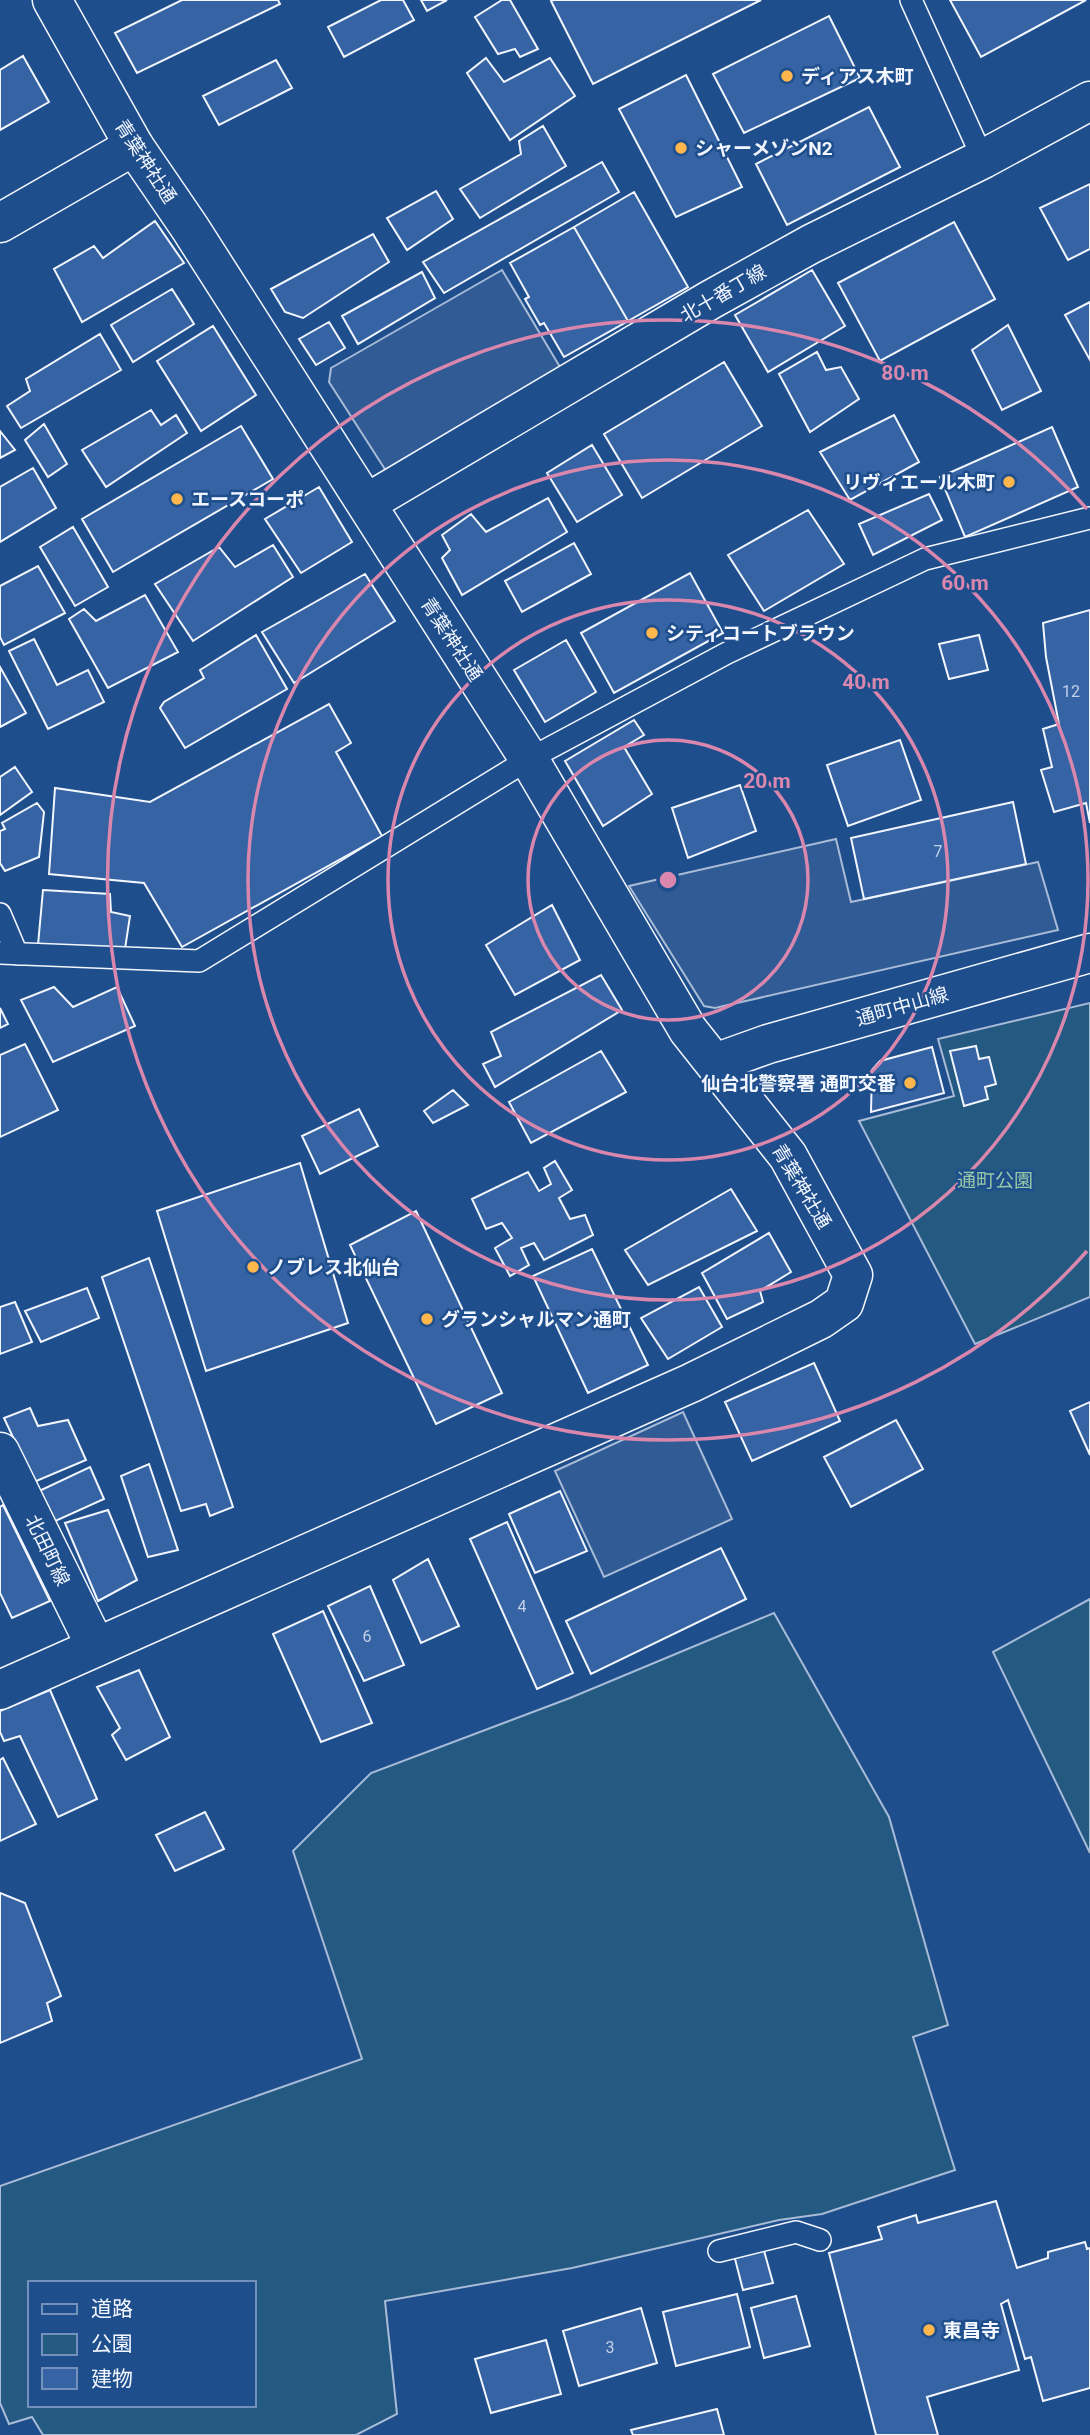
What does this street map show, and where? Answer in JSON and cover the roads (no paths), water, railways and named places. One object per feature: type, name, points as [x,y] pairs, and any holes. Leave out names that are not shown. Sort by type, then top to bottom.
[{"type":"street","name":"青葉神社通","points":[[52,0],[134,146],[190,228],[529,759],[688,1030],[788,1156],[853,1275],[844,1303],[821,1319],[703,1377],[96,1647]]},
{"type":"street","name":"北十番丁線","points":[[367,503],[721,293],[1090,101]]},
{"type":"street","points":[[0,223],[134,146]]},
{"type":"street","name":"通町中山線","points":[[715,1063],[768,1044],[1090,953]]},
{"type":"street","name":"北田町線","points":[[0,1452],[96,1647]]},
{"type":"street","points":[[0,1690],[96,1647]]},
{"type":"lane","points":[[911,0],[983,159]]},
{"type":"lane","points":[[0,914],[8,954],[200,961],[529,759],[727,653],[925,559],[1090,518]]},
{"type":"lane","points":[[719,2251],[796,2232],[820,2240]]},
{"type":"place","name":"ディアス木町","points":[[787,76]]},
{"type":"place","name":"シャーメゾンN2","points":[[681,148]]},
{"type":"place","name":"リヴィエール木町","points":[[1009,482]]},
{"type":"place","name":"エースコーポ","points":[[177,499]]},
{"type":"place","name":"シティコートブラウン","points":[[652,633]]},
{"type":"place","name":"仙台北警察署 通町交番","points":[[910,1083]]},
{"type":"place","name":"ノブレス北仙台","points":[[253,1267]]},
{"type":"place","name":"グランシャルマン通町","points":[[427,1319]]},
{"type":"place","name":"東昌寺","points":[[929,2330]]},
{"type":"park label","name":"通町公園","points":[[995,1180]]}]
